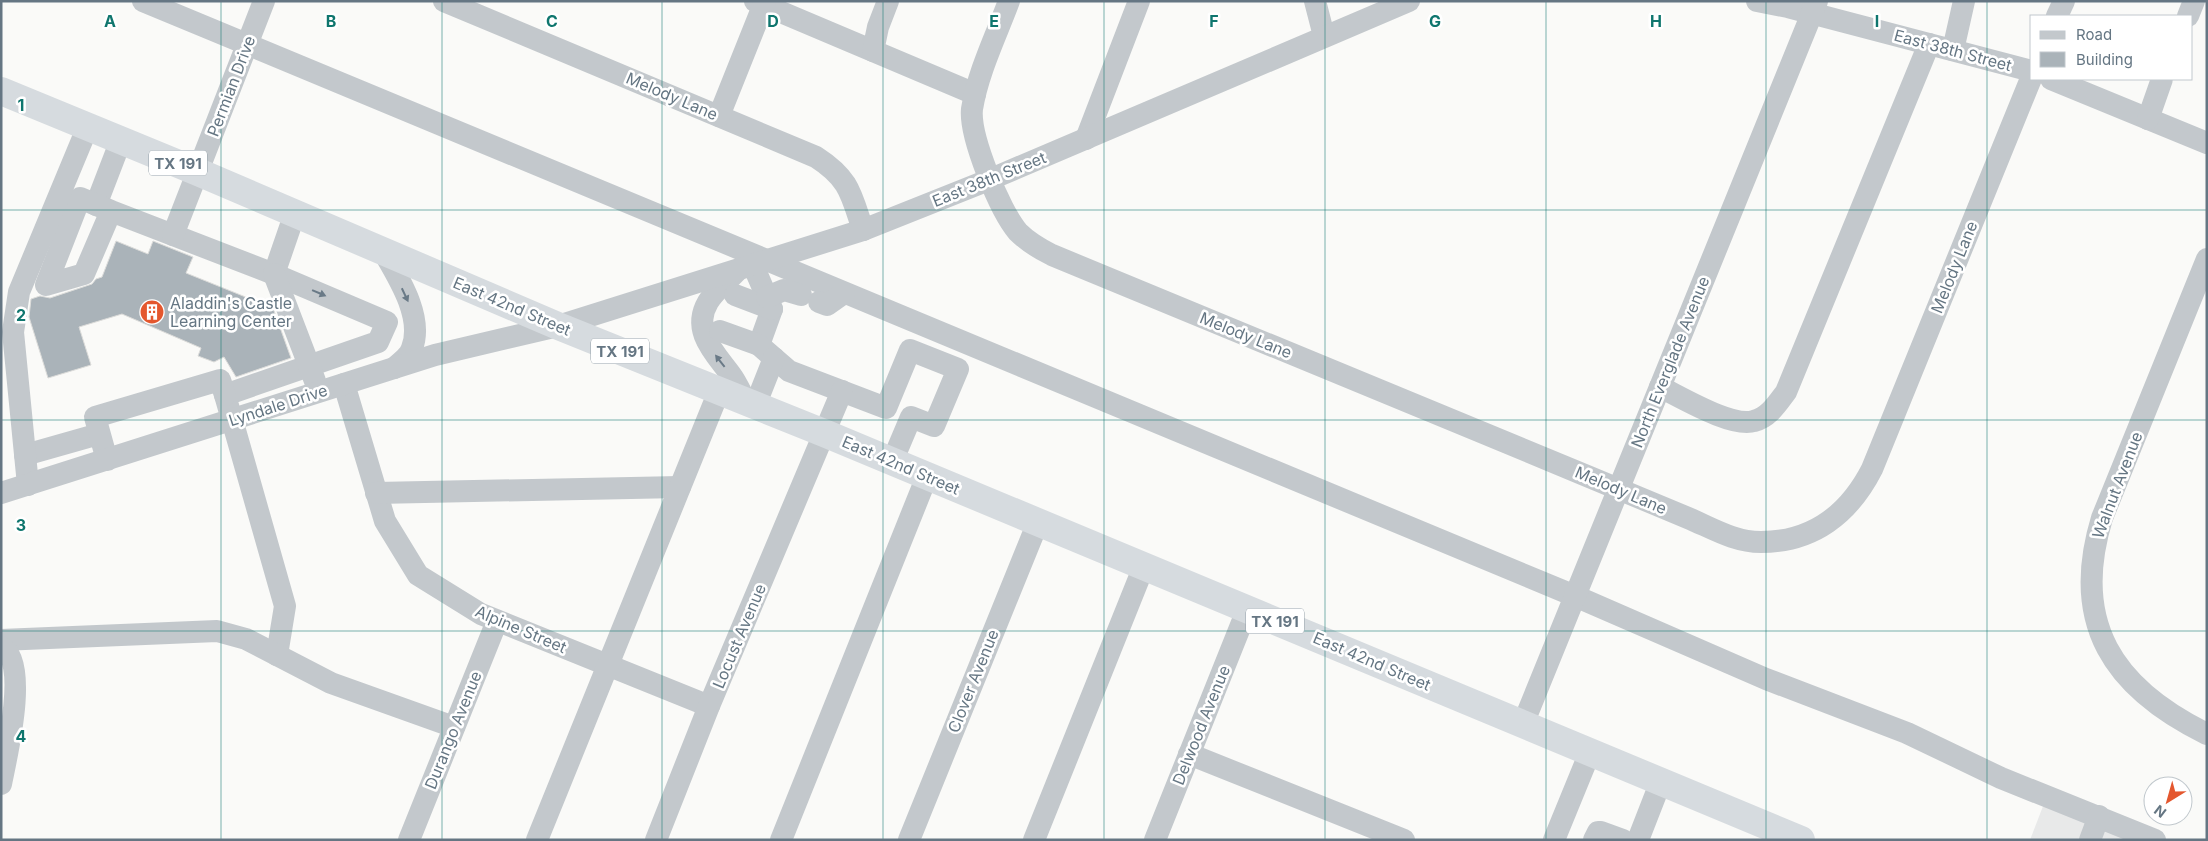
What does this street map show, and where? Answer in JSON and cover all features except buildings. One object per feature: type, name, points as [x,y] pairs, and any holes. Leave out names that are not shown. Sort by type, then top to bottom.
[{"type":"highway","name":"East 42nd Street","points":[[1,91],[198,172],[558,326],[824,433],[1801,840]]},
{"type":"street","points":[[144,1],[247,44],[753,265],[796,272],[1575,596],[1766,679],[1907,733],[2001,778],[2155,840]]},
{"type":"street","name":"Permian Drive","points":[[173,235],[264,1]]},
{"type":"street","name":"Melody Lane","points":[[444,1],[816,157],[833,168],[843,179],[850,192],[863,230]]},
{"type":"street","points":[[872,51],[878,27],[888,1]]},
{"type":"street","points":[[991,179],[977,146],[972,124],[976,94],[1009,1]]},
{"type":"street","points":[[1086,139],[1138,1]]},
{"type":"street","points":[[1315,1],[1324,36]]},
{"type":"street","name":"East 38th Street","points":[[558,326],[863,230],[991,179],[1409,1]]},
{"type":"street","name":"East 38th Street","points":[[1757,1],[1814,7],[1928,44],[2030,70]]},
{"type":"street","points":[[1952,50],[1964,1]]},
{"type":"street","points":[[2057,15],[2064,1]]},
{"type":"street","points":[[2188,15],[2194,1]]},
{"type":"street","points":[[719,116],[761,3],[976,94]]},
{"type":"street","name":"North Everglade Avenue","points":[[1523,724],[1814,7]]},
{"type":"street","points":[[1660,387],[1721,415],[1744,423],[1756,421],[1777,404],[1786,392],[1928,44]]},
{"type":"street","name":"Melody Lane","points":[[991,179],[998,197],[1019,232],[1034,246],[1052,255],[1618,488],[1719,533],[1759,542],[1793,538],[1818,528],[1850,503],[1863,487],[2030,80]]},
{"type":"street","points":[[2053,80],[2207,143]]},
{"type":"street","points":[[2148,119],[2162,80]]},
{"type":"street","points":[[28,485],[13,332],[15,309],[19,292],[88,126]]},
{"type":"street","points":[[121,140],[103,208],[274,274],[387,322],[378,342],[225,395]]},
{"type":"street","points":[[295,213],[274,274],[310,366],[318,393]]},
{"type":"street","points":[[383,251],[410,306],[416,328],[412,350],[394,368]]},
{"type":"street","name":"Walnut Avenue","points":[[2207,259],[2102,518],[2094,544],[2091,571],[2092,599],[2098,626],[2109,652],[2124,674],[2143,695],[2170,715],[2207,734]]},
{"type":"street","points":[[750,404],[766,352],[769,303],[753,265]]},
{"type":"street","points":[[750,404],[732,376],[708,346],[703,333],[702,320],[709,301],[753,265]]},
{"type":"street","points":[[796,272],[810,299]]},
{"type":"street","points":[[769,303],[784,290],[827,305],[844,292]]},
{"type":"street","points":[[735,295],[769,303]]},
{"type":"street","points":[[886,408],[919,324]]},
{"type":"street","name":"Lyndale Drive","points":[[1,493],[435,355],[558,326]]},
{"type":"street","points":[[720,331],[766,352],[789,371],[934,426],[958,369],[910,350]]},
{"type":"street","points":[[107,460],[94,417],[220,380],[285,606],[277,655]]},
{"type":"street","name":"Alpine Street","points":[[344,384],[385,521],[418,576],[481,614],[709,706]]},
{"type":"street","points":[[537,840],[719,391]]},
{"type":"street","name":"Locust Avenue","points":[[656,840],[709,706],[842,391]]},
{"type":"street","points":[[892,462],[911,417]]},
{"type":"street","points":[[25,455],[99,434]]},
{"type":"street","points":[[781,840],[927,476]]},
{"type":"street","points":[[376,493],[680,487]]},
{"type":"street","name":"Clover Avenue","points":[[909,840],[1038,522]]},
{"type":"street","points":[[1034,840],[1144,566]]},
{"type":"street","name":"Delwood Avenue","points":[[1155,840],[1248,610]]},
{"type":"street","name":"Durango Avenue","points":[[410,840],[497,620]]},
{"type":"street","points":[[1,640],[217,631],[246,639],[330,682],[454,727]]},
{"type":"street","points":[[1,647],[6,650],[15,666],[13,716],[1,784]]},
{"type":"street","points":[[1554,840],[1590,752]]},
{"type":"street","points":[[1189,754],[1404,840]]},
{"type":"street","points":[[1638,840],[1661,781]]},
{"type":"street","points":[[2090,840],[2099,816]]},
{"type":"street","points":[[1595,837],[1601,832],[1622,840]]},
{"type":"shaded area","points":[[2045,801],[2140,840],[2030,840]]},
{"type":"place","name":"Aladdin's Castle Learning Center","points":[[152,312]]}]
